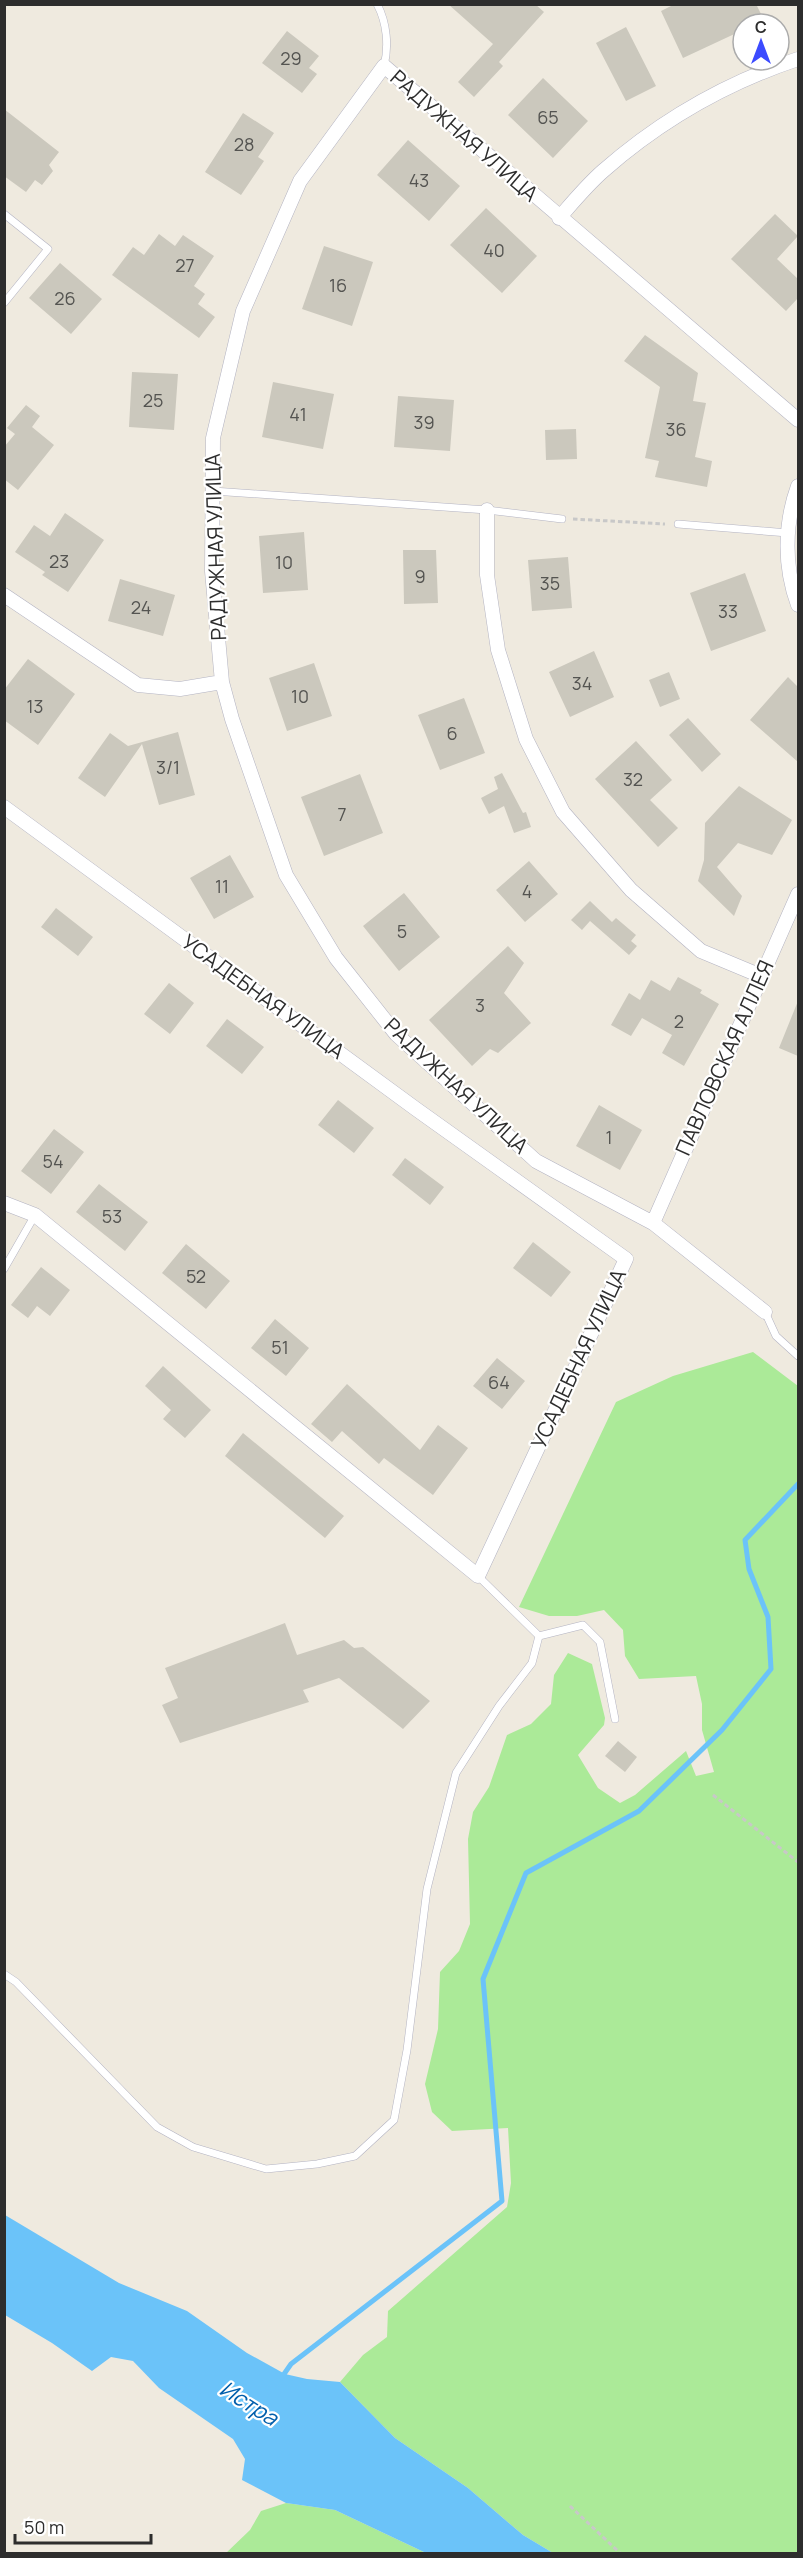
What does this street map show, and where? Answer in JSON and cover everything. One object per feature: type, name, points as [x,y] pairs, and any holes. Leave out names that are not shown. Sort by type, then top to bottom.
[{"type":"street","points":[[559,218],[602,172],[650,133],[703,99],[759,72],[798,59]]},
{"type":"street","name":"РАДУЖНАЯ УЛИЦА","points":[[765,1312],[653,1222],[536,1161],[396,1034],[336,958],[286,875],[222,682],[212,571],[213,438],[243,311],[300,181],[384,66],[798,420]]},
{"type":"street","points":[[798,486],[790,513],[788,533],[790,574],[798,605]]},
{"type":"street","points":[[487,510],[487,575],[498,650],[526,739],[563,812],[631,890],[701,951],[760,976]]},
{"type":"street","points":[[4,595],[138,685],[180,689],[222,682]]},
{"type":"street","name":"УСАДЕБНАЯ УЛИЦА","points":[[4,807],[416,1110],[626,1259],[478,1576]]},
{"type":"street","name":"ПАВЛОВСКАЯ АЛЛЕЯ","points":[[653,1222],[798,894]]},
{"type":"street","points":[[4,1203],[35,1215],[478,1576]]},
{"type":"lane","points":[[377,4],[383,16],[386,37],[384,66]]},
{"type":"lane","points":[[4,214],[48,249],[4,303]]},
{"type":"lane","points":[[213,491],[487,510],[562,519]]},
{"type":"lane","points":[[678,524],[788,533]]},
{"type":"lane","points":[[4,1269],[35,1215]]},
{"type":"lane","points":[[765,1312],[776,1336],[798,1356]]},
{"type":"lane","points":[[478,1576],[539,1636]]},
{"type":"lane","points":[[539,1636],[583,1625],[600,1642],[615,1719]]},
{"type":"lane","points":[[4,1974],[16,1982],[157,2127],[193,2147],[266,2169],[317,2164],[355,2156],[394,2120],[407,2050],[427,1889],[456,1773],[499,1706],[532,1663],[539,1636]]},
{"type":"path","points":[[562,519],[678,524]]},
{"type":"path","points":[[713,1795],[798,1862]]},
{"type":"path","points":[[570,2506],[621,2553]]},
{"type":"green space","points":[[753,1352],[798,1386],[798,2553],[553,2553],[523,2535],[468,2488],[395,2438],[340,2382],[363,2355],[387,2337],[388,2311],[507,2207],[511,2183],[508,2128],[452,2131],[432,2112],[425,2084],[438,2029],[440,1972],[459,1951],[470,1924],[468,1839],[473,1812],[489,1787],[507,1735],[531,1724],[551,1704],[554,1675],[568,1653],[592,1664],[605,1718],[604,1725],[578,1755],[598,1788],[620,1803],[635,1795],[686,1751],[696,1776],[714,1772],[702,1730],[702,1704],[696,1676],[639,1679],[625,1656],[623,1630],[604,1610],[577,1616],[549,1616],[519,1607],[616,1402],[673,1376]]},
{"type":"green space","points":[[286,2503],[335,2510],[426,2553],[225,2554],[250,2530],[261,2511]]},
{"type":"water","name":"Истра","points":[[5,2215],[119,2283],[187,2311],[247,2353],[285,2374],[340,2382],[395,2438],[468,2488],[523,2535],[553,2553],[426,2553],[335,2510],[286,2503],[242,2480],[245,2459],[233,2439],[159,2388],[133,2361],[111,2357],[92,2371],[52,2343],[5,2315]]},
{"type":"building","points":[[448,4],[535,4],[544,12],[499,62],[503,66],[474,97],[458,82],[493,44]]},
{"type":"building","points":[[675,4],[756,4],[760,12],[731,12],[731,36],[683,58],[661,11]]},
{"type":"building","points":[[626,27],[656,86],[626,101],[596,43]]},
{"type":"building","points":[[287,31],[319,56],[309,68],[317,74],[302,93],[262,63]]},
{"type":"building","points":[[543,78],[588,121],[553,158],[508,115]]},
{"type":"building","points":[[4,109],[59,152],[49,165],[53,171],[42,185],[35,180],[26,192],[4,176]]},
{"type":"building","points":[[243,113],[274,133],[258,157],[264,161],[241,195],[205,172]]},
{"type":"building","points":[[408,140],[460,186],[429,221],[377,175]]},
{"type":"building","points":[[486,208],[537,256],[502,293],[450,245]]},
{"type":"building","points":[[775,214],[798,236],[777,259],[798,279],[798,298],[786,311],[731,259]]},
{"type":"building","points":[[159,234],[175,246],[183,235],[214,256],[194,286],[205,294],[198,304],[215,317],[199,338],[112,275],[133,247],[144,255]]},
{"type":"building","points":[[324,246],[373,262],[352,326],[302,309]]},
{"type":"building","points":[[60,263],[102,299],[71,334],[29,298]]},
{"type":"building","points":[[645,335],[698,373],[693,401],[706,403],[695,457],[712,461],[707,487],[655,477],[659,461],[645,458],[660,387],[624,361]]},
{"type":"building","points":[[132,372],[178,374],[174,430],[129,427]]},
{"type":"building","points":[[273,382],[334,394],[323,449],[262,437]]},
{"type":"building","points":[[398,396],[454,400],[450,451],[394,447]]},
{"type":"building","points":[[26,405],[40,416],[32,427],[54,445],[18,490],[4,479],[4,447],[15,434],[7,428]]},
{"type":"building","points":[[576,429],[577,459],[546,460],[545,430]]},
{"type":"building","points":[[65,513],[104,540],[68,592],[42,575],[45,572],[15,552],[34,525],[50,536]]},
{"type":"building","points":[[304,532],[308,590],[263,593],[259,536]]},
{"type":"building","points":[[403,550],[436,550],[438,603],[404,604]]},
{"type":"building","points":[[568,557],[572,608],[532,611],[528,560]]},
{"type":"building","points":[[745,573],[766,631],[711,651],[690,593]]},
{"type":"building","points":[[120,579],[175,595],[163,636],[108,621]]},
{"type":"building","points":[[594,651],[614,697],[570,717],[549,672]]},
{"type":"building","points":[[28,659],[75,694],[38,745],[4,720],[4,690]]},
{"type":"building","points":[[314,663],[332,716],[287,731],[269,678]]},
{"type":"building","points":[[669,672],[680,699],[660,707],[649,680]]},
{"type":"building","points":[[788,677],[798,687],[798,762],[750,720]]},
{"type":"building","points":[[464,698],[485,753],[440,770],[418,715]]},
{"type":"building","points":[[688,718],[721,754],[702,772],[669,735]]},
{"type":"building","points":[[178,732],[195,795],[159,805],[142,744],[105,797],[78,778],[110,733],[128,746]]},
{"type":"building","points":[[636,741],[672,780],[650,800],[678,828],[658,847],[595,779]]},
{"type":"building","points":[[502,773],[523,813],[526,812],[531,827],[514,833],[504,806],[489,814],[481,798],[498,789],[494,777]]},
{"type":"building","points":[[360,774],[383,833],[324,856],[301,797]]},
{"type":"building","points":[[739,786],[792,820],[772,855],[738,843],[717,867],[742,896],[734,916],[698,881],[704,860],[705,823]]},
{"type":"building","points":[[230,855],[254,897],[214,919],[190,878]]},
{"type":"building","points":[[529,861],[558,894],[525,922],[496,890]]},
{"type":"building","points":[[404,893],[440,937],[399,971],[363,926]]},
{"type":"building","points":[[590,901],[612,922],[616,918],[636,935],[631,941],[637,946],[629,955],[590,921],[582,930],[571,920]]},
{"type":"building","points":[[56,908],[93,937],[78,956],[41,927]]},
{"type":"building","points":[[508,946],[524,963],[504,993],[531,1023],[498,1053],[490,1049],[472,1066],[429,1020]]},
{"type":"building","points":[[678,977],[702,990],[700,993],[719,1004],[684,1066],[662,1053],[672,1035],[642,1018],[631,1036],[611,1025],[629,993],[640,1000],[651,980],[670,991]]},
{"type":"building","points":[[169,983],[194,1003],[170,1034],[144,1014]]},
{"type":"building","points":[[798,1001],[798,1056],[779,1048]]},
{"type":"building","points":[[227,1019],[264,1047],[242,1074],[206,1046]]},
{"type":"building","points":[[338,1100],[374,1128],[354,1153],[318,1125]]},
{"type":"building","points":[[599,1105],[642,1130],[620,1170],[576,1146]]},
{"type":"building","points":[[54,1129],[84,1152],[51,1194],[21,1171]]},
{"type":"building","points":[[405,1158],[444,1187],[430,1205],[392,1175]]},
{"type":"building","points":[[99,1184],[148,1222],[125,1251],[76,1212]]},
{"type":"building","points":[[533,1242],[571,1272],[551,1297],[513,1268]]},
{"type":"building","points":[[186,1244],[230,1281],[206,1309],[162,1273]]},
{"type":"building","points":[[41,1267],[70,1290],[50,1316],[37,1306],[28,1318],[11,1305]]},
{"type":"building","points":[[275,1319],[309,1348],[286,1376],[251,1348]]},
{"type":"building","points":[[497,1358],[525,1381],[502,1409],[473,1386]]},
{"type":"building","points":[[163,1366],[211,1410],[185,1438],[163,1419],[171,1410],[145,1386]]},
{"type":"building","points":[[347,1384],[420,1450],[438,1425],[468,1448],[433,1495],[384,1458],[379,1464],[342,1431],[332,1442],[311,1424]]},
{"type":"building","points":[[243,1433],[344,1516],[325,1538],[225,1456]]},
{"type":"building","points":[[285,1623],[297,1655],[344,1640],[354,1648],[363,1647],[430,1701],[403,1729],[339,1678],[303,1690],[309,1702],[180,1743],[162,1705],[178,1698],[165,1668]]},
{"type":"building","points":[[618,1741],[637,1757],[625,1772],[605,1756]]},
{"type":"waterway","points":[[282,2377],[291,2364],[502,2201],[483,1979],[526,1873],[639,1811],[722,1730],[771,1669],[768,1617],[749,1569],[745,1540],[798,1484]]}]
